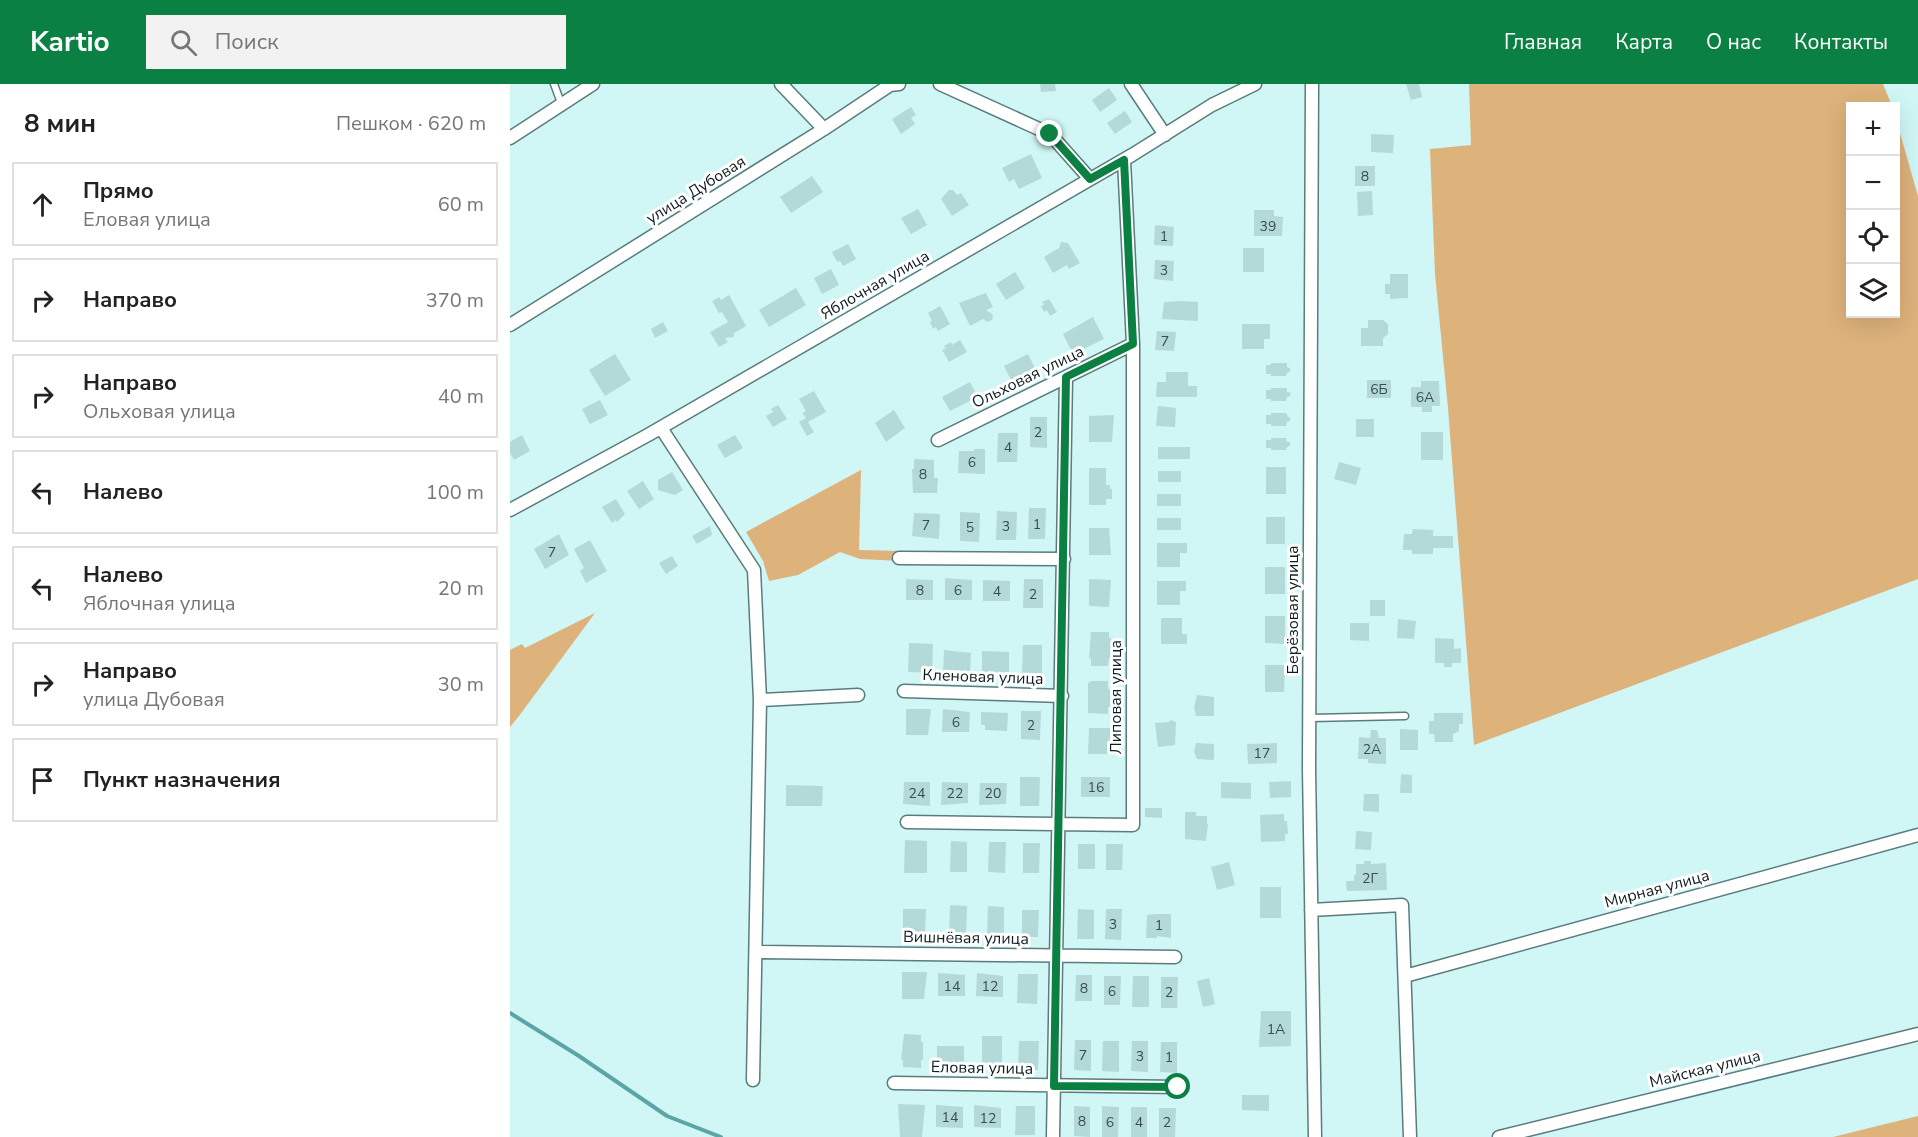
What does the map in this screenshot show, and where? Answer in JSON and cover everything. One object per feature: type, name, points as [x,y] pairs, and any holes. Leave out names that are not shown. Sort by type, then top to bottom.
[{"type":"street","points":[[510,138],[593,84]]},
{"type":"street","points":[[781,84],[824,129]]},
{"type":"street","name":"улица Дубовая","points":[[510,325],[824,129],[890,85],[899,84]]},
{"type":"street","points":[[940,84],[1050,134],[1090,179]]},
{"type":"street","points":[[1131,84],[1165,135]]},
{"type":"street","name":"Яблочная улица","points":[[510,510],[661,428],[1124,160],[1212,105],[1255,84]]},
{"type":"street","name":"Берёзовая улица","points":[[1312,84],[1309,718],[1315,1137]]},
{"type":"street","points":[[1124,160],[1133,344]]},
{"type":"street","name":"Ольховая улица","points":[[938,440],[1133,344]]},
{"type":"street","name":"Липовая улица","points":[[907,822],[1133,825],[1133,344]]},
{"type":"street","points":[[1053,1137],[1066,377]]},
{"type":"street","points":[[661,428],[754,570],[760,700],[753,1080]]},
{"type":"street","points":[[899,558],[1064,559]]},
{"type":"street","name":"Кленовая улица","points":[[904,691],[1062,696]]},
{"type":"street","points":[[760,700],[858,695]]},
{"type":"street","name":"Мирная улица","points":[[1405,976],[1918,835]]},
{"type":"street","points":[[1311,910],[1402,905],[1410,1137]]},
{"type":"street","name":"Вишнёвая улица","points":[[756,952],[1175,957]]},
{"type":"street","name":"Майская улица","points":[[1499,1137],[1918,1034]]},
{"type":"street","name":"Еловая улица","points":[[894,1083],[1178,1087]]},
{"type":"lane","points":[[554,84],[561,103]]},
{"type":"lane","points":[[1309,718],[1405,716]]},
{"type":"shaded area","points":[[1469,84],[1883,84],[1890,102],[1846,102],[1846,318],[1900,318],[1900,133],[1918,196],[1918,579],[1474,745],[1448,408],[1435,274],[1430,149],[1471,145]]},
{"type":"shaded area","points":[[861,470],[859,550],[902,551],[901,561],[860,559],[840,552],[798,575],[769,581],[763,561],[746,532]]},
{"type":"shaded area","points":[[595,613],[510,727],[510,650],[522,644],[525,648]]},
{"type":"shaded area","points":[[1918,1116],[1918,1137],[1833,1137]]},
{"type":"building","points":[[1040,84],[1055,84],[1056,91],[1041,92]]},
{"type":"building","points":[[1406,84],[1419,84],[1422,97],[1411,100]]},
{"type":"building","points":[[1109,88],[1117,100],[1100,112],[1092,100]]},
{"type":"building","points":[[911,107],[916,115],[911,118],[915,124],[901,134],[892,119]]},
{"type":"building","points":[[1125,111],[1132,122],[1115,134],[1107,123]]},
{"type":"building","points":[[1371,134],[1394,135],[1393,153],[1371,152]]},
{"type":"building","points":[[1031,154],[1042,178],[1019,189],[1014,179],[1009,182],[1002,168]]},
{"type":"building","points":[[1355,166],[1375,166],[1375,186],[1355,186]]},
{"type":"building","points":[[812,176],[823,192],[791,213],[780,197]]},
{"type":"building","points":[[949,190],[953,190],[957,195],[961,193],[969,205],[952,216],[941,199]]},
{"type":"building","points":[[1372,191],[1373,215],[1358,216],[1357,192]]},
{"type":"building","points":[[918,209],[927,225],[911,234],[901,218]]},
{"type":"building","points":[[1254,210],[1274,210],[1274,216],[1283,217],[1282,236],[1254,236]]},
{"type":"building","points":[[1155,225],[1174,227],[1173,246],[1154,245]]},
{"type":"building","points":[[1061,242],[1068,243],[1080,263],[1069,269],[1067,265],[1053,273],[1044,257],[1059,248]]},
{"type":"building","points":[[848,244],[856,259],[843,266],[840,261],[837,262],[832,252]]},
{"type":"building","points":[[1243,248],[1264,248],[1264,272],[1243,272]]},
{"type":"building","points":[[1155,260],[1174,261],[1173,281],[1154,279]]},
{"type":"building","points":[[831,269],[839,285],[822,294],[814,278]]},
{"type":"building","points":[[1015,272],[1025,288],[1006,300],[996,284]]},
{"type":"building","points":[[1390,274],[1408,274],[1408,298],[1390,299],[1390,294],[1385,294],[1385,284],[1390,284]]},
{"type":"building","points":[[796,288],[806,305],[769,327],[759,310]]},
{"type":"building","points":[[986,293],[993,307],[986,310],[993,316],[992,320],[987,322],[983,319],[970,326],[959,303]]},
{"type":"building","points":[[729,295],[746,326],[734,333],[734,337],[725,338],[728,342],[719,347],[710,332],[728,322],[712,301],[719,297],[721,300]]},
{"type":"building","points":[[1049,299],[1057,312],[1050,316],[1041,306],[1044,305],[1042,302]]},
{"type":"building","points":[[1164,302],[1198,302],[1198,321],[1162,319]]},
{"type":"building","points":[[940,306],[950,324],[938,331],[936,327],[933,329],[928,313]]},
{"type":"building","points":[[1093,317],[1104,339],[1073,354],[1063,334]]},
{"type":"building","points":[[1368,320],[1383,320],[1388,324],[1388,334],[1383,338],[1383,346],[1361,346],[1361,328],[1368,328]]},
{"type":"building","points":[[663,322],[668,331],[655,338],[651,329]]},
{"type":"building","points":[[1242,324],[1270,324],[1270,339],[1264,339],[1264,349],[1242,349]]},
{"type":"building","points":[[1157,331],[1176,332],[1174,351],[1155,350]]},
{"type":"building","points":[[960,340],[967,352],[949,362],[942,350],[946,348],[944,346],[951,342],[952,345]]},
{"type":"building","points":[[615,354],[631,380],[605,396],[589,370]]},
{"type":"building","points":[[1028,354],[1037,372],[1013,384],[1004,366]]},
{"type":"building","points":[[1271,363],[1287,363],[1290,372],[1286,376],[1266,374],[1266,365],[1271,365]]},
{"type":"building","points":[[1166,372],[1188,372],[1188,386],[1197,386],[1197,397],[1156,397],[1157,382],[1166,382]]},
{"type":"building","points":[[1367,380],[1391,380],[1391,398],[1367,398]]},
{"type":"building","points":[[1421,381],[1439,381],[1440,406],[1432,406],[1432,412],[1422,412],[1422,407],[1411,407],[1411,387],[1421,387]]},
{"type":"building","points":[[970,382],[978,397],[950,411],[942,397]]},
{"type":"building","points":[[1271,388],[1287,388],[1287,392],[1291,393],[1290,396],[1286,401],[1266,399],[1266,390],[1271,390]]},
{"type":"building","points":[[814,391],[826,412],[808,422],[814,432],[807,436],[799,422],[806,418],[802,413],[806,411],[799,399]]},
{"type":"building","points":[[600,400],[608,415],[590,424],[582,409]]},
{"type":"building","points":[[778,405],[787,419],[773,427],[766,416]]},
{"type":"building","points":[[1158,406],[1176,408],[1175,427],[1156,426]]},
{"type":"building","points":[[894,410],[905,428],[886,442],[875,423]]},
{"type":"building","points":[[1271,413],[1286,413],[1290,421],[1286,426],[1266,424],[1266,415],[1271,415]]},
{"type":"building","points":[[1114,415],[1112,442],[1089,442],[1089,416]]},
{"type":"building","points":[[1030,417],[1047,417],[1047,448],[1030,447]]},
{"type":"building","points":[[1356,419],[1374,419],[1374,437],[1356,437]]},
{"type":"building","points":[[1421,432],[1443,432],[1443,460],[1421,460]]},
{"type":"building","points":[[998,433],[1018,433],[1017,462],[997,462]]},
{"type":"building","points":[[522,435],[530,451],[514,460],[510,453],[510,442]]},
{"type":"building","points":[[735,435],[743,448],[725,458],[717,445]]},
{"type":"building","points":[[1271,438],[1286,438],[1290,446],[1286,450],[1266,448],[1266,440],[1271,440]]},
{"type":"building","points":[[1158,447],[1190,447],[1190,459],[1158,459]]},
{"type":"building","points":[[974,449],[985,449],[985,474],[958,473],[959,451],[974,451]]},
{"type":"building","points":[[914,459],[934,460],[934,478],[938,478],[937,493],[913,493]]},
{"type":"building","points":[[1339,462],[1361,468],[1356,485],[1334,479]]},
{"type":"building","points":[[1266,467],[1286,467],[1286,494],[1266,494]]},
{"type":"building","points":[[1089,468],[1106,468],[1106,485],[1110,485],[1112,489],[1112,499],[1106,499],[1106,505],[1089,505]]},
{"type":"building","points":[[1158,471],[1181,471],[1181,482],[1158,482]]},
{"type":"building","points":[[672,472],[683,490],[675,495],[658,490],[658,480]]},
{"type":"building","points":[[643,481],[654,499],[639,509],[627,491]]},
{"type":"building","points":[[1157,494],[1181,494],[1181,506],[1157,506]]},
{"type":"building","points":[[616,499],[625,514],[617,522],[616,520],[612,523],[602,507]]},
{"type":"building","points":[[1029,508],[1046,508],[1045,539],[1028,539]]},
{"type":"building","points":[[997,511],[1017,512],[1016,540],[996,540]]},
{"type":"building","points":[[960,512],[980,513],[979,542],[960,541]]},
{"type":"building","points":[[914,513],[940,514],[939,539],[912,536]]},
{"type":"building","points":[[1266,517],[1285,517],[1285,544],[1266,544]]},
{"type":"building","points":[[1157,518],[1181,518],[1181,530],[1157,530]]},
{"type":"building","points":[[710,526],[712,535],[697,544],[692,536]]},
{"type":"building","points":[[1089,528],[1109,528],[1111,555],[1089,555]]},
{"type":"building","points":[[1413,529],[1433,530],[1433,536],[1453,536],[1453,548],[1433,548],[1433,554],[1412,554],[1412,550],[1403,550],[1404,534],[1412,534]]},
{"type":"building","points":[[559,534],[569,555],[545,569],[534,549]]},
{"type":"building","points":[[590,540],[607,571],[586,583],[580,571],[584,568],[574,549]]},
{"type":"building","points":[[1157,543],[1187,543],[1187,553],[1180,553],[1180,567],[1157,567]]},
{"type":"building","points":[[672,556],[678,566],[666,574],[659,563]]},
{"type":"building","points":[[1265,567],[1285,567],[1285,594],[1265,594]]},
{"type":"building","points":[[945,578],[972,580],[972,600],[945,600]]},
{"type":"building","points":[[906,579],[933,580],[933,600],[906,600]]},
{"type":"building","points":[[1024,579],[1043,579],[1043,608],[1023,608]]},
{"type":"building","points":[[1089,579],[1111,580],[1109,607],[1089,606]]},
{"type":"building","points":[[983,580],[1010,581],[1010,601],[983,601]]},
{"type":"building","points":[[1157,581],[1186,581],[1186,591],[1180,591],[1180,605],[1157,605]]},
{"type":"building","points":[[1370,600],[1385,600],[1385,616],[1370,616]]},
{"type":"building","points":[[1265,616],[1285,616],[1285,644],[1265,643]]},
{"type":"building","points":[[1161,618],[1182,618],[1182,634],[1187,634],[1187,644],[1161,644]]},
{"type":"building","points":[[1398,619],[1416,621],[1414,639],[1397,638]]},
{"type":"building","points":[[1350,623],[1369,623],[1369,641],[1350,640]]},
{"type":"building","points":[[1091,632],[1109,632],[1111,658],[1109,658],[1108,666],[1091,666],[1091,658],[1089,659]]},
{"type":"building","points":[[1435,638],[1454,639],[1454,649],[1461,648],[1461,663],[1452,663],[1452,667],[1444,667],[1444,663],[1435,663]]},
{"type":"building","points":[[909,643],[933,644],[932,673],[908,672]]},
{"type":"building","points":[[1023,645],[1042,645],[1042,674],[1022,674]]},
{"type":"building","points":[[944,650],[971,653],[970,671],[943,673]]},
{"type":"building","points":[[982,651],[1009,652],[1009,672],[982,674]]},
{"type":"building","points":[[1265,665],[1285,665],[1284,692],[1265,692]]},
{"type":"building","points":[[1108,681],[1110,707],[1108,707],[1108,714],[1088,713],[1088,683]]},
{"type":"building","points":[[1197,695],[1214,697],[1214,716],[1196,716],[1194,707]]},
{"type":"building","points":[[906,709],[931,709],[928,735],[906,735]]},
{"type":"building","points":[[943,709],[970,712],[969,732],[942,732]]},
{"type":"building","points":[[1021,711],[1041,711],[1040,740],[1021,739]]},
{"type":"building","points":[[981,712],[1008,713],[1007,731],[985,730],[985,725],[981,725]]},
{"type":"building","points":[[1434,713],[1463,713],[1463,724],[1459,724],[1459,731],[1453,734],[1453,742],[1435,742],[1434,734],[1429,734],[1429,721],[1434,721]]},
{"type":"building","points":[[1170,720],[1176,722],[1175,745],[1158,747],[1155,723]]},
{"type":"building","points":[[1089,728],[1111,728],[1108,754],[1088,754]]},
{"type":"building","points":[[1400,729],[1418,730],[1418,750],[1400,750]]},
{"type":"building","points":[[1371,730],[1377,730],[1379,738],[1386,738],[1386,764],[1368,763],[1368,759],[1358,759],[1359,737],[1370,738]]},
{"type":"building","points":[[1196,743],[1214,744],[1214,760],[1197,759],[1194,752]]},
{"type":"building","points":[[1277,743],[1277,763],[1248,764],[1247,744]]},
{"type":"building","points":[[1401,774],[1412,775],[1412,793],[1400,793]]},
{"type":"building","points":[[1020,777],[1040,777],[1039,806],[1020,806]]},
{"type":"building","points":[[1081,777],[1110,777],[1110,797],[1081,797]]},
{"type":"building","points":[[1291,781],[1291,797],[1270,798],[1269,782]]},
{"type":"building","points":[[904,782],[930,782],[930,806],[903,804]]},
{"type":"building","points":[[942,782],[968,783],[968,803],[941,805]]},
{"type":"building","points":[[1221,782],[1251,783],[1251,799],[1221,798]]},
{"type":"building","points":[[980,783],[1007,783],[1006,804],[979,805]]},
{"type":"building","points":[[786,785],[823,786],[822,806],[786,806]]},
{"type":"building","points":[[1364,794],[1379,794],[1379,812],[1363,811]]},
{"type":"building","points":[[1145,808],[1162,808],[1162,818],[1145,817]]},
{"type":"building","points":[[1185,812],[1196,812],[1196,816],[1207,816],[1206,841],[1185,839]]},
{"type":"building","points":[[1284,814],[1288,834],[1285,834],[1285,841],[1261,842],[1260,815]]},
{"type":"building","points":[[1356,831],[1372,832],[1371,850],[1355,849]]},
{"type":"building","points":[[905,840],[927,841],[927,873],[904,873]]},
{"type":"building","points":[[951,841],[967,842],[967,872],[950,872]]},
{"type":"building","points":[[989,842],[1006,842],[1005,873],[988,872]]},
{"type":"building","points":[[1023,843],[1040,843],[1039,873],[1023,873]]},
{"type":"building","points":[[1078,844],[1095,844],[1095,869],[1078,869]]},
{"type":"building","points":[[1106,844],[1123,844],[1122,870],[1106,870]]},
{"type":"building","points":[[1364,861],[1371,861],[1371,864],[1386,863],[1387,890],[1347,891],[1346,881],[1354,881],[1356,864],[1364,864]]},
{"type":"building","points":[[1229,862],[1235,885],[1217,890],[1211,867]]},
{"type":"building","points":[[1260,887],[1281,887],[1281,918],[1260,918]]},
{"type":"building","points":[[950,905],[967,906],[966,936],[949,936]]},
{"type":"building","points":[[988,906],[1004,907],[1004,937],[987,937]]},
{"type":"building","points":[[903,909],[926,909],[925,935],[903,935]]},
{"type":"building","points":[[1078,909],[1094,910],[1094,939],[1077,939]]},
{"type":"building","points":[[1106,909],[1122,909],[1121,940],[1105,939]]},
{"type":"building","points":[[1022,910],[1039,910],[1038,937],[1022,937]]},
{"type":"building","points":[[1171,914],[1171,938],[1157,936],[1157,938],[1146,938],[1147,915]]},
{"type":"building","points":[[902,972],[927,972],[924,999],[902,999]]},
{"type":"building","points":[[938,973],[965,975],[965,996],[938,996]]},
{"type":"building","points":[[977,973],[1003,976],[1003,997],[976,996]]},
{"type":"building","points":[[1018,974],[1038,974],[1037,1004],[1017,1003]]},
{"type":"building","points":[[1076,975],[1092,975],[1092,1001],[1075,1001]]},
{"type":"building","points":[[1104,976],[1121,976],[1120,1005],[1104,1005]]},
{"type":"building","points":[[1133,976],[1149,976],[1149,1007],[1132,1007]]},
{"type":"building","points":[[1161,977],[1178,977],[1177,1008],[1161,1008]]},
{"type":"building","points":[[1209,978],[1215,1004],[1203,1007],[1197,981]]},
{"type":"building","points":[[1261,1011],[1291,1011],[1291,1046],[1259,1047]]},
{"type":"building","points":[[904,1034],[921,1035],[923,1060],[921,1060],[921,1068],[903,1067],[903,1060],[901,1060]]},
{"type":"building","points":[[982,1036],[1002,1036],[1002,1067],[982,1067]]},
{"type":"building","points":[[1075,1040],[1091,1040],[1091,1071],[1074,1070]]},
{"type":"building","points":[[1019,1041],[1039,1041],[1038,1070],[1018,1069]]},
{"type":"building","points":[[1103,1041],[1119,1041],[1119,1072],[1102,1071]]},
{"type":"building","points":[[1132,1041],[1148,1041],[1148,1072],[1131,1071]]},
{"type":"building","points":[[1161,1042],[1177,1042],[1177,1073],[1160,1072]]},
{"type":"building","points":[[937,1046],[964,1046],[964,1066],[937,1068]]},
{"type":"building","points":[[1242,1095],[1269,1095],[1269,1111],[1242,1110]]},
{"type":"building","points":[[898,1104],[925,1105],[922,1137],[900,1137]]},
{"type":"building","points":[[936,1105],[963,1107],[963,1128],[936,1127]]},
{"type":"building","points":[[974,1105],[1001,1108],[1001,1128],[974,1127]]},
{"type":"building","points":[[1016,1106],[1035,1106],[1035,1135],[1015,1135]]},
{"type":"building","points":[[1074,1106],[1090,1107],[1090,1137],[1074,1136]]},
{"type":"building","points":[[1102,1106],[1119,1107],[1118,1137],[1102,1137]]},
{"type":"building","points":[[1131,1107],[1147,1107],[1147,1137],[1131,1137]]},
{"type":"building","points":[[1159,1108],[1176,1108],[1175,1137],[1159,1137]]},
{"type":"waterway","points":[[510,1013],[579,1056],[667,1116],[721,1137]]},
{"type":"route","points":[[1050,134],[1090,179],[1124,160],[1133,344],[1066,377],[1054,1086],[1178,1087]]}]
